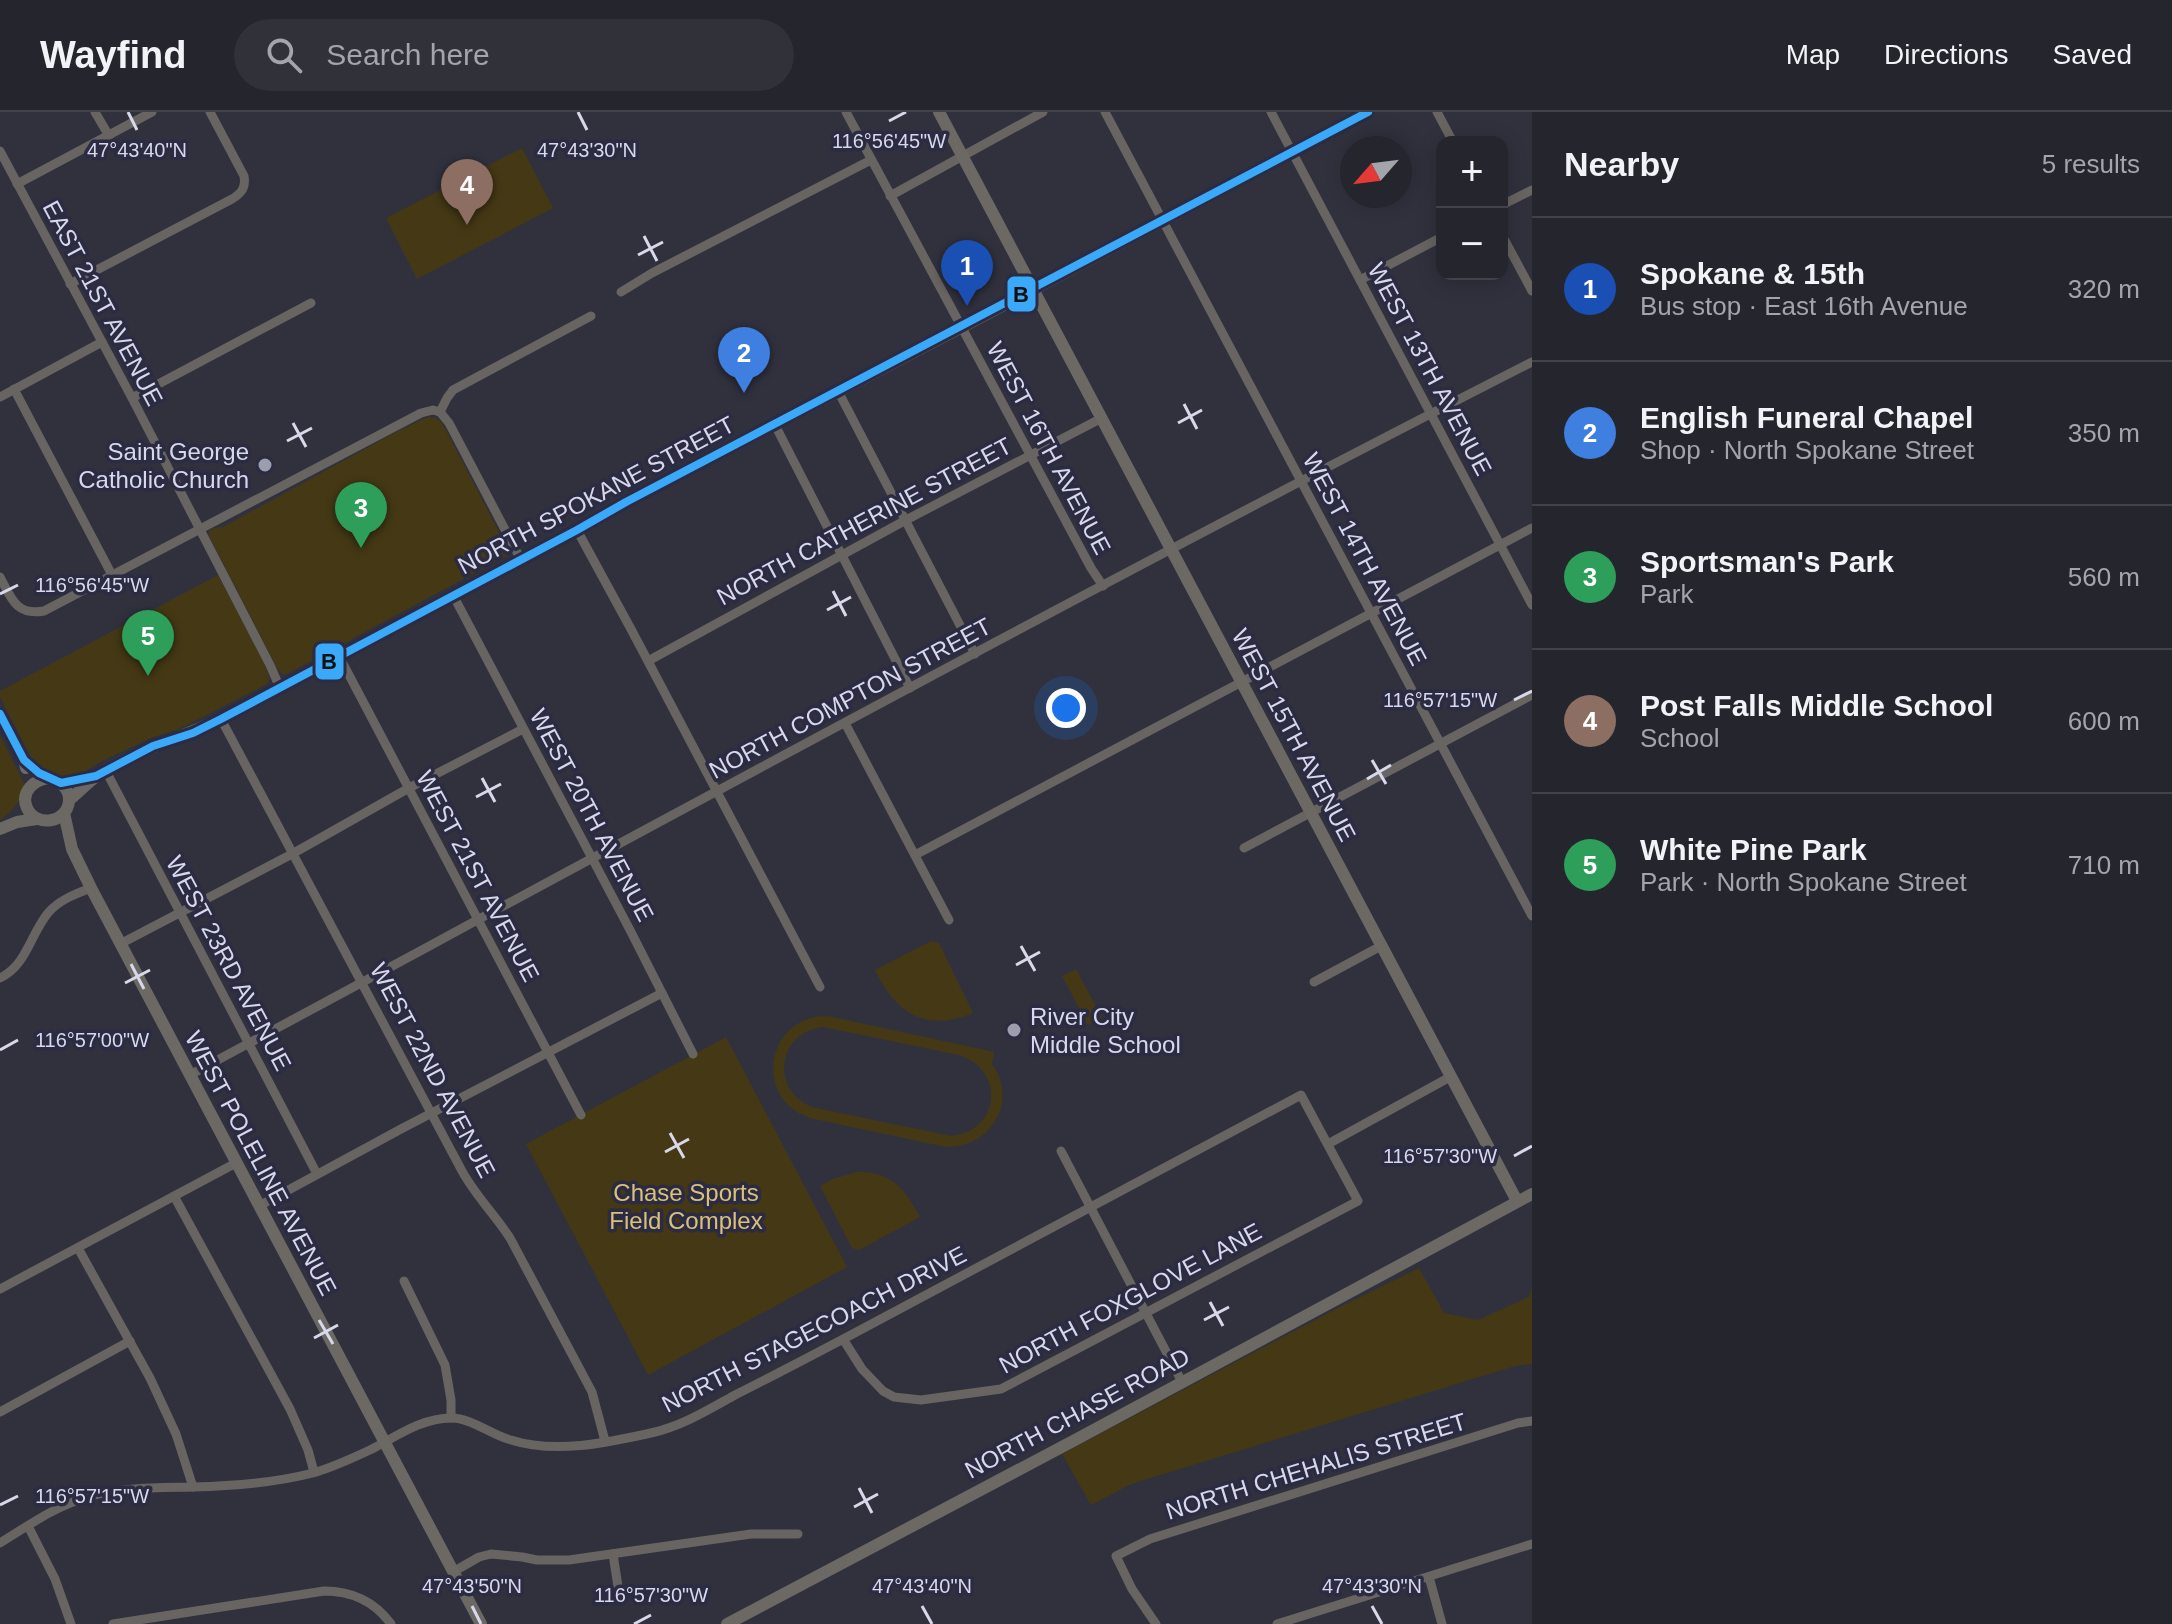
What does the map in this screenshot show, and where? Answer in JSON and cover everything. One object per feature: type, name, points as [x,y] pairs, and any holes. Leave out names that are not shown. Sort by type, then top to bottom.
[{"type":"street","points":[[95,112],[109,136]]},
{"type":"street","points":[[17,184],[152,112]]},
{"type":"street","points":[[70,284],[232,199],[244,188],[244,176],[210,112]]},
{"type":"street","name":"WEST 16TH AVENUE","points":[[846,112],[1103,586]]},
{"type":"street","name":"WEST 15TH AVENUE","points":[[939,112],[1517,1201]]},
{"type":"street","points":[[890,196],[1043,112]]},
{"type":"street","name":"WEST 14TH AVENUE","points":[[1105,112],[1532,916]]},
{"type":"street","name":"WEST 13TH AVENUE","points":[[1271,112],[1532,605]]},
{"type":"street","name":"NORTH SPOKANE STREET","points":[[69,800],[101,773],[153,746],[193,733],[221,719],[1368,112]]},
{"type":"street","points":[[1437,112],[1450,136]]},
{"type":"street","name":"EAST 21ST AVENUE","points":[[0,151],[3,163],[132,398],[280,688]]},
{"type":"street","points":[[621,292],[871,160]]},
{"type":"street","points":[[1508,202],[1532,190]]},
{"type":"street","points":[[1360,280],[1436,240]]},
{"type":"street","points":[[1508,246],[1532,291]]},
{"type":"street","points":[[132,398],[311,303]]},
{"type":"street","points":[[440,412],[453,390],[591,316]]},
{"type":"street","points":[[0,397],[102,342]]},
{"type":"street","name":"NORTH COMPTON STREET","points":[[190,1075],[910,688],[1532,362]]},
{"type":"street","points":[[14,389],[112,575]]},
{"type":"street","points":[[838,391],[975,654]]},
{"type":"street","points":[[0,577],[19,608],[26,612],[44,611],[421,413],[433,410],[440,412],[449,423],[521,560]]},
{"type":"street","name":"NORTH CATHERINE STREET","points":[[648,661],[906,520],[1100,419]]},
{"type":"street","points":[[775,425],[910,688]]},
{"type":"street","points":[[915,855],[1532,528]]},
{"type":"street","points":[[577,530],[820,987]]},
{"type":"street","name":"WEST 20TH AVENUE","points":[[453,595],[693,1054]]},
{"type":"street","name":"WEST 21ST AVENUE","points":[[339,656],[581,1115]]},
{"type":"street","points":[[1244,848],[1532,695]]},
{"type":"street","points":[[0,714],[24,760],[30,786],[18,812],[3,827]]},
{"type":"street","name":"WEST 22ND AVENUE","points":[[221,719],[472,1189],[510,1238],[592,1392],[605,1441]]},
{"type":"street","points":[[845,723],[949,920]]},
{"type":"street","points":[[120,944],[523,729]]},
{"type":"street","points":[[3,827],[21,821],[60,817],[69,800],[67,790],[24,760]]},
{"type":"street","name":"NORTH SPOKANE STREET","points":[[55,780],[101,773]]},
{"type":"street","name":"WEST 23RD AVENUE","points":[[101,773],[180,913],[317,1174]]},
{"type":"street","points":[[30,786],[42,778],[55,780]]},
{"type":"street","points":[[25,800],[29,811],[43,820]]},
{"type":"street","name":"WEST POLELINE AVENUE","points":[[64,813],[72,849],[91,888],[481,1624]]},
{"type":"street","name":"WEST POLELINE AVENUE","points":[[43,820],[72,849]]},
{"type":"street","points":[[0,978],[18,964],[47,913],[67,897],[91,888]]},
{"type":"street","points":[[1314,982],[1381,946]]},
{"type":"street","points":[[259,1206],[662,993]]},
{"type":"street","points":[[1328,1144],[1450,1077]]},
{"type":"street","name":"NORTH STAGECOACH DRIVE","points":[[451,1418],[465,1420],[513,1441],[542,1447],[573,1446],[653,1432],[685,1422],[1301,1095],[1328,1144]]},
{"type":"street","name":"NORTH FOXGLOVE LANE","points":[[843,1339],[862,1369],[883,1391],[894,1397],[921,1400],[1001,1389],[1358,1201],[1328,1144]]},
{"type":"street","points":[[1061,1151],[1182,1382]]},
{"type":"street","points":[[0,1289],[236,1163]]},
{"type":"street","name":"NORTH CHASE ROAD","points":[[727,1624],[1532,1194]]},
{"type":"street","points":[[174,1196],[290,1409],[314,1472]]},
{"type":"street","points":[[78,1248],[169,1417],[193,1487]]},
{"type":"street","points":[[0,1543],[42,1515],[96,1495],[139,1488],[263,1483],[314,1472],[347,1461],[421,1424],[451,1418],[445,1365],[404,1281]]},
{"type":"street","points":[[0,1412],[130,1341]]},
{"type":"street","name":"NORTH CHEHALIS STREET","points":[[1156,1624],[1132,1589],[1116,1556],[1150,1539],[1532,1421]]},
{"type":"street","points":[[28,1526],[55,1579],[71,1624]]},
{"type":"street","points":[[453,1572],[479,1557],[491,1554],[537,1560],[569,1560],[751,1534],[798,1534]]},
{"type":"street","points":[[1277,1624],[1318,1616],[1532,1544]]},
{"type":"street","points":[[613,1554],[619,1593]]},
{"type":"street","points":[[1429,1577],[1442,1624]]},
{"type":"street","points":[[113,1624],[324,1591],[360,1598],[381,1612],[391,1624]]},
{"type":"green space","points":[[522,148],[553,208],[417,279],[386,218]]},
{"type":"green space","points":[[428,417],[442,423],[509,550],[506,556],[282,674],[209,531],[223,527]]},
{"type":"green space","points":[[218,575],[263,661],[270,679],[267,684],[82,773],[59,778],[33,762],[0,697],[0,691]]},
{"type":"green space","points":[[0,735],[24,783],[22,795],[0,820]]},
{"type":"green space","points":[[931,941],[939,943],[973,1013],[956,1019],[926,1020],[903,1008],[883,985],[875,970]]},
{"type":"green space","points":[[1076,969],[1102,1018],[1088,1025],[1062,976]]},
{"type":"green space","points":[[828,1016],[994,1052],[992,1064],[1000,1078],[1003,1093],[996,1120],[976,1140],[946,1147],[814,1119],[794,1110],[781,1096],[774,1079],[774,1061],[779,1044],[790,1029],[806,1019]],"holes":[[[823,1027],[959,1055],[985,1074],[991,1100],[979,1124],[967,1132],[951,1136],[816,1108],[801,1101],[785,1078],[784,1064],[795,1040]]]},
{"type":"green space","name":"Chase Sports Field Complex","points":[[726,1037],[847,1267],[648,1375],[526,1144]]},
{"type":"green space","points":[[856,1172],[879,1175],[895,1183],[920,1217],[859,1250],[852,1248],[820,1186]]},
{"type":"green space","points":[[1419,1268],[1444,1313],[1478,1320],[1529,1297],[1532,1287],[1532,1364],[1515,1366],[1131,1484],[1091,1505],[1062,1454]]},
{"type":"transit line","name":"B","points":[[0,714],[24,760],[39,773],[61,783],[96,776],[153,746],[193,733],[221,719],[1368,112]]},
{"type":"place","name":"Post Falls Middle School","points":[[467,225]]},
{"type":"place","name":"Spokane & 15th","points":[[967,306]]},
{"type":"place","name":"English Funeral Chapel","points":[[744,393]]},
{"type":"place","name":"Saint George Catholic Church","points":[[265,465]]},
{"type":"place","name":"Sportsman's Park","points":[[361,548]]},
{"type":"place","name":"White Pine Park","points":[[148,676]]},
{"type":"place","name":"River City Middle School","points":[[1014,1030]]}]
